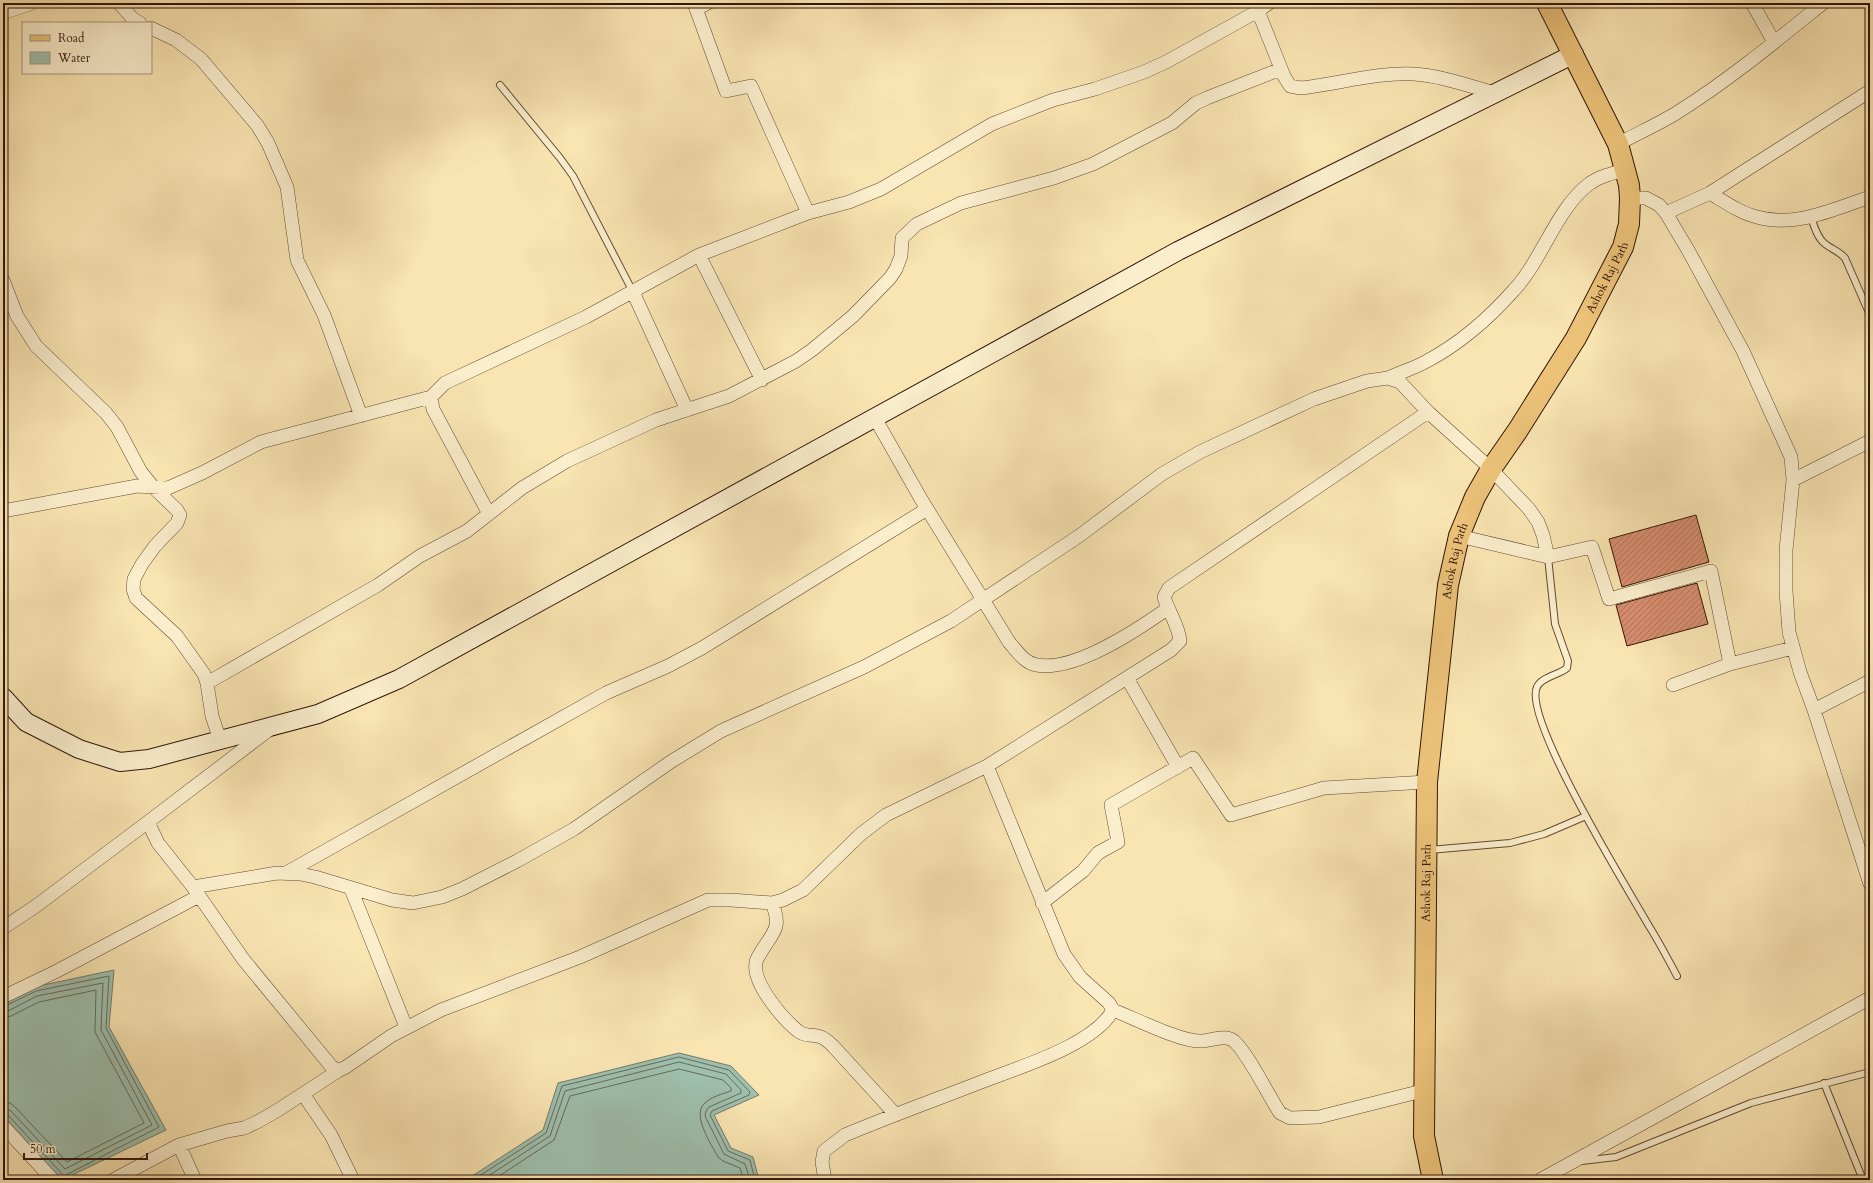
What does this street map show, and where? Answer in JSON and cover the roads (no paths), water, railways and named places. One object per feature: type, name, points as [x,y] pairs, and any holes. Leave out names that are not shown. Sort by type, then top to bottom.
[{"type":"main road","name":"Ashok Raj Path","points":[[1433,1180],[1424,1136],[1426,1090],[1428,850],[1427,782],[1448,585],[1459,536],[1475,497],[1491,468],[1518,430],[1576,338],[1623,247],[1629,224],[1630,198],[1626,170],[1618,144],[1547,3]]},
{"type":"main road","points":[[3,697],[26,722],[79,749],[120,762],[149,759],[318,714],[399,679],[1178,251],[1574,54]]},
{"type":"street","points":[[3,14],[32,3]]},
{"type":"street","points":[[119,3],[138,22]]},
{"type":"street","points":[[708,3],[695,6],[726,91],[751,86],[808,213]]},
{"type":"street","points":[[3,511],[137,486],[168,488],[182,483],[267,440],[432,397],[445,383],[586,317],[699,255],[808,213],[849,202],[881,189],[992,124],[1053,100],[1107,85],[1144,72],[1166,62],[1258,11],[1269,3]]},
{"type":"street","points":[[1752,3],[1774,42]]},
{"type":"street","points":[[1618,144],[1678,112],[1774,42],[1823,3]]},
{"type":"street","points":[[1258,11],[1281,69],[1290,86],[1301,88],[1395,74],[1412,74],[1446,79],[1495,93]]},
{"type":"street","points":[[152,28],[176,40],[201,60],[257,125],[268,143],[287,187],[297,260],[324,314],[361,416]]},
{"type":"street","points":[[207,683],[378,585],[420,556],[467,531],[522,488],[567,461],[656,420],[714,402],[762,380],[812,350],[868,302],[896,269],[901,256],[902,238],[917,224],[961,203],[1054,178],[1093,164],[1172,123],[1196,103],[1281,69]]},
{"type":"street","points":[[1666,213],[1710,193],[1870,91]]},
{"type":"street","points":[[3,997],[57,971],[196,891],[255,875],[286,873],[315,877],[392,900],[412,903],[442,898],[517,861],[574,829],[672,761],[721,731],[893,653],[951,621],[1079,536],[1162,474],[1188,458],[1314,399],[1367,381],[1388,378],[1426,362],[1443,352],[1484,319],[1514,291],[1526,276],[1566,210],[1578,195],[1590,184],[1606,175],[1626,170]]},
{"type":"street","points":[[1710,193],[1730,206],[1756,218],[1791,221],[1811,217],[1870,197]]},
{"type":"street","points":[[1630,198],[1646,198],[1659,204],[1666,213],[1725,316],[1756,379],[1791,457],[1793,480],[1786,550],[1786,591],[1789,632],[1802,679],[1814,710],[1870,884]]},
{"type":"street","points":[[699,255],[762,380]]},
{"type":"street","points":[[3,280],[26,334],[46,357],[94,399],[106,413],[117,427],[141,472],[180,515],[178,522],[155,546],[140,569],[134,579],[134,589],[136,598],[177,636],[204,674],[207,683],[212,716],[220,740]]},
{"type":"street","points":[[633,292],[687,410]]},
{"type":"street","points":[[1388,378],[1400,382],[1428,412],[1491,468],[1519,497],[1538,522],[1543,535],[1548,557]]},
{"type":"street","points":[[432,397],[433,409],[440,424],[489,514]]},
{"type":"street","points":[[113,1180],[179,1145],[227,1131],[244,1128],[278,1110],[406,1027],[441,1010],[580,957],[708,900],[772,903],[783,900],[803,890],[874,823],[987,766],[1171,650],[1180,642],[1179,631],[1164,597],[1169,588],[1428,412]]},
{"type":"street","points":[[875,418],[926,509],[1009,642],[1028,662],[1036,665],[1059,664],[1086,656],[1121,639],[1168,609]]},
{"type":"street","points":[[1793,480],[1870,442]]},
{"type":"street","points":[[286,873],[606,693],[683,659],[926,509]]},
{"type":"street","points":[[1459,536],[1548,557],[1592,547],[1608,599],[1712,571],[1730,664]]},
{"type":"street","points":[[1673,685],[1730,664],[1793,648]]},
{"type":"street","points":[[1127,678],[1178,767]]},
{"type":"street","points":[[1814,710],[1870,681]]},
{"type":"street","points":[[3,928],[36,906],[276,725]]},
{"type":"street","points":[[1042,903],[1083,871],[1098,853],[1118,842],[1110,805],[1193,758],[1231,815],[1324,788],[1427,782]]},
{"type":"street","points":[[987,766],[1042,903],[1069,965],[1109,1004],[1113,1010],[1185,1038],[1199,1041],[1222,1038],[1233,1040],[1242,1051],[1280,1113],[1290,1118],[1319,1117],[1426,1090]]},
{"type":"street","points":[[148,822],[158,843],[196,891],[243,959],[331,1066],[338,1071]]},
{"type":"street","points":[[351,889],[406,1027]]},
{"type":"street","points":[[772,903],[777,915],[778,925],[756,962],[756,971],[760,983],[771,1001],[798,1032],[806,1036],[822,1037],[833,1046],[896,1115]]},
{"type":"street","points":[[1540,1180],[1870,998]]},
{"type":"street","points":[[825,1180],[822,1162],[824,1151],[845,1135],[1054,1053],[1101,1026],[1108,1020],[1113,1010]]},
{"type":"street","points":[[303,1094],[331,1134],[353,1180]]},
{"type":"street","points":[[3,1126],[53,1180]]},
{"type":"street","points":[[179,1145],[195,1180]]},
{"type":"lane","points":[[500,85],[573,176],[633,292]]},
{"type":"lane","points":[[1811,217],[1816,232],[1823,242],[1840,252],[1845,258],[1870,315]]},
{"type":"lane","points":[[1548,557],[1555,624],[1568,661],[1567,668],[1564,671],[1544,680],[1537,686],[1535,696],[1544,727],[1556,758],[1586,816],[1677,976]]},
{"type":"lane","points":[[1428,850],[1510,843],[1544,834],[1586,816]]},
{"type":"lane","points":[[1572,1162],[1616,1157],[1751,1103],[1870,1072]]},
{"type":"lane","points":[[1824,1083],[1863,1180]]},
{"type":"water","points":[[114,970],[109,1027],[166,1130],[62,1180],[3,1116],[3,1003],[34,987]]},
{"type":"water","points":[[679,1053],[731,1066],[759,1095],[714,1115],[731,1148],[753,1157],[759,1180],[466,1180],[543,1130],[558,1083]]}]
